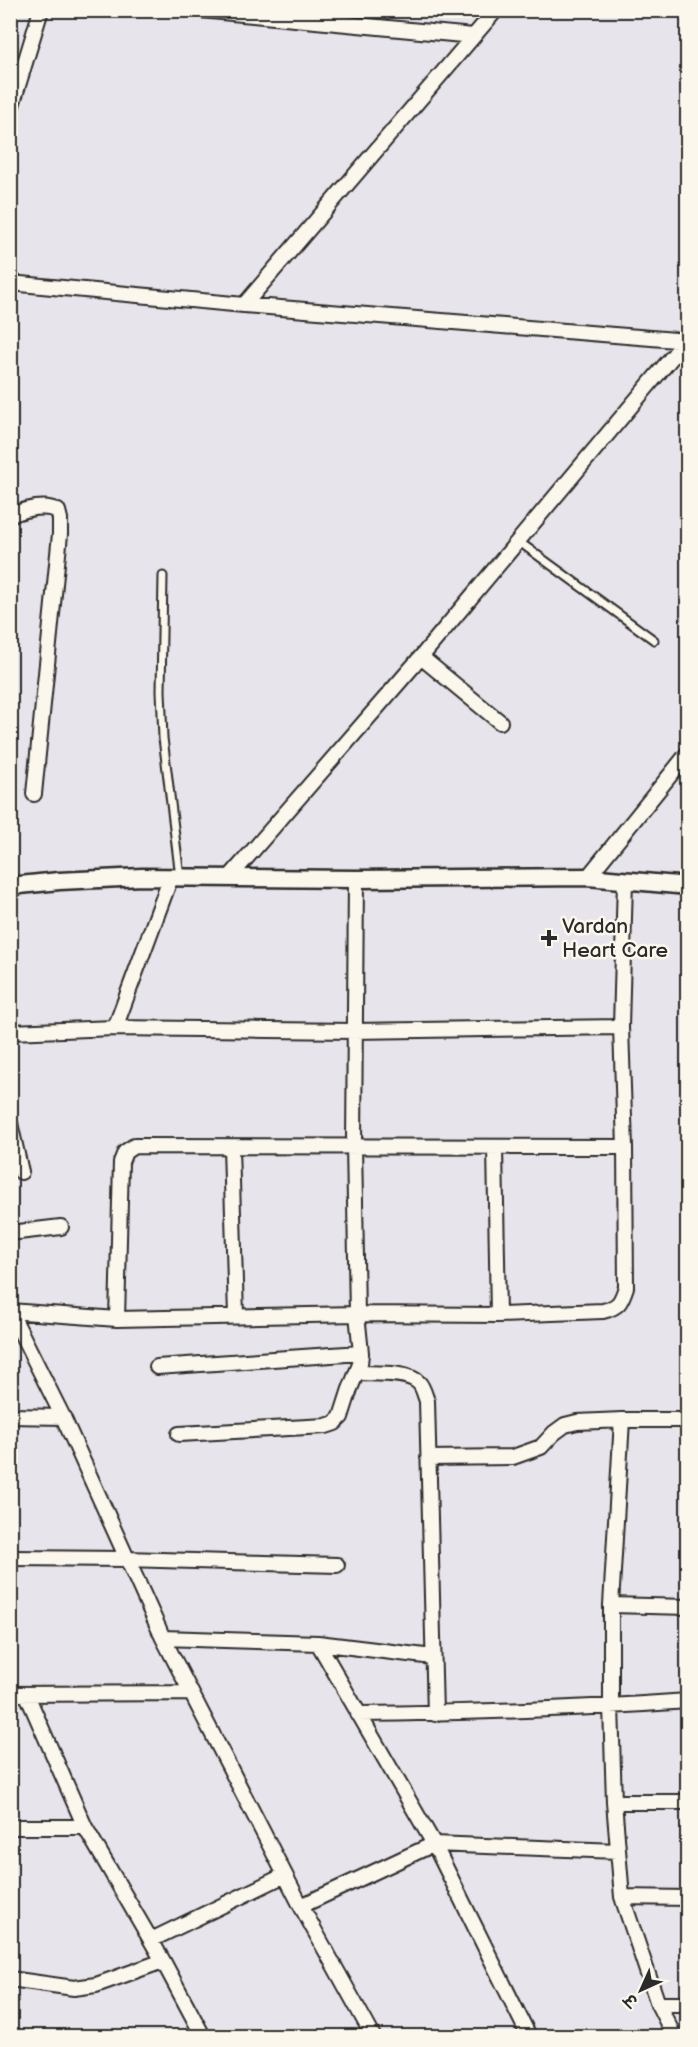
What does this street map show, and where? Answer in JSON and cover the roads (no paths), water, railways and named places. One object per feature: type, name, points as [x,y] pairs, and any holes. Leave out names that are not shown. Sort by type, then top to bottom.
[{"type":"street","points":[[10,112],[41,10]]},
{"type":"street","points":[[200,10],[473,36]]},
{"type":"street","points":[[244,305],[496,10]]},
{"type":"street","points":[[10,283],[244,305],[687,340]]},
{"type":"street","points":[[229,878],[421,657],[687,340]]},
{"type":"street","points":[[10,514],[51,508],[58,511],[60,519],[34,794]]},
{"type":"street","points":[[421,657],[500,722]]},
{"type":"street","points":[[588,877],[687,753]]},
{"type":"street","points":[[115,1028],[175,877]]},
{"type":"street","points":[[10,886],[59,881],[175,877],[356,879],[588,877],[687,886]]},
{"type":"street","points":[[179,1434],[326,1426],[335,1423],[341,1417],[357,1373],[361,1353],[357,1314],[354,1145],[356,879]]},
{"type":"street","points":[[11,1311],[117,1319],[357,1314],[498,1315],[603,1311],[614,1308],[621,1300],[626,1287],[621,1027],[625,881]]},
{"type":"street","points":[[10,1032],[115,1028],[354,1031],[621,1027]]},
{"type":"street","points":[[10,1123],[21,1172]]},
{"type":"street","points":[[117,1319],[121,1162],[125,1152],[134,1146],[625,1147]]},
{"type":"street","points":[[231,1147],[236,1316]]},
{"type":"street","points":[[495,1147],[498,1315]]},
{"type":"street","points":[[10,1233],[61,1227]]},
{"type":"street","points":[[11,1311],[63,1417],[163,1638],[301,1906],[373,2037]]},
{"type":"street","points":[[157,1367],[361,1353]]},
{"type":"street","points":[[357,1373],[400,1375],[412,1378],[421,1384],[426,1401],[435,1714]]},
{"type":"street","points":[[10,1416],[63,1417]]},
{"type":"street","points":[[428,1458],[513,1456],[541,1447],[565,1425],[577,1422],[622,1419],[687,1420]]},
{"type":"street","points":[[622,1419],[611,1605],[611,1706],[618,1851],[622,1896],[658,2004],[674,2037]]},
{"type":"street","points":[[10,1558],[336,1565]]},
{"type":"street","points":[[611,1605],[687,1607]]},
{"type":"street","points":[[163,1638],[318,1643],[433,1657]]},
{"type":"street","points":[[318,1643],[434,1844],[529,2037]]},
{"type":"street","points":[[10,1694],[192,1693]]},
{"type":"street","points":[[27,1695],[85,1827],[163,1961],[203,2037]]},
{"type":"street","points":[[358,1714],[435,1714],[687,1701]]},
{"type":"street","points":[[614,1802],[687,1802]]},
{"type":"street","points":[[10,1827],[85,1827]]},
{"type":"street","points":[[301,1906],[434,1844],[618,1851]]},
{"type":"street","points":[[151,1940],[285,1875]]},
{"type":"street","points":[[622,1896],[687,1898]]},
{"type":"street","points":[[10,1979],[74,1988],[96,1985],[163,1961]]},
{"type":"street","points":[[658,2004],[687,2004]]},
{"type":"lane","points":[[518,541],[654,640]]},
{"type":"lane","points":[[163,576],[161,691],[175,877]]},
{"type":"place","name":"Vardan Heart Care","points":[[549,938]]}]
